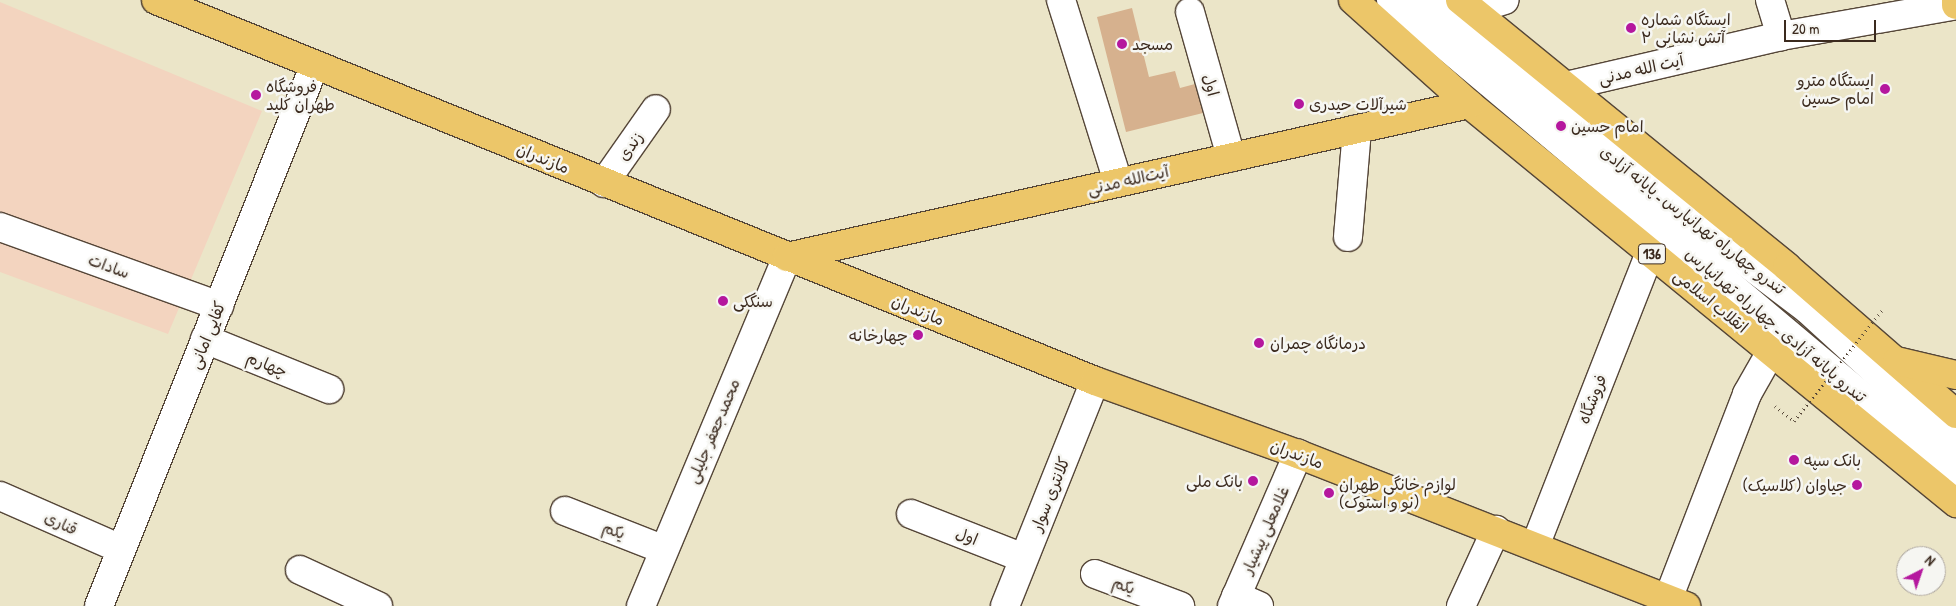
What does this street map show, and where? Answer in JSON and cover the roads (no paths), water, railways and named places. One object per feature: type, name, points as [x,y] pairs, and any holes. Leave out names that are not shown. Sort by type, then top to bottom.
[{"type":"main road","name":"مازندران","points":[[156,0],[1095,382],[1298,454],[1496,530],[1677,603]]},
{"type":"main road","name":"انقلاب اسلامی","points":[[1352,0],[1469,104],[1772,350],[1956,503]]},
{"type":"main road","points":[[1956,0],[1956,5]]},
{"type":"main road","points":[[1466,5],[1562,87],[1788,267],[1956,414]]},
{"type":"main road","name":"آیت‌الله مدنی","points":[[786,257],[1469,104]]},
{"type":"main road","points":[[1894,360],[1956,375]]},
{"type":"street","points":[[1061,0],[1118,182]]},
{"type":"street","name":"تندرو پایانه آزادی ـ چهارراه تهرانپارس","points":[[1391,0],[1956,474]]},
{"type":"street","name":"تندرو چهارراه تهرانپارس ـ پایانه آزادی","points":[[1426,0],[1658,196],[1808,310],[1956,445]]},
{"type":"street","points":[[1466,5],[1505,0]]},
{"type":"street","points":[[1770,0],[1781,36]]},
{"type":"street","name":"آیت الله مدنی","points":[[1562,87],[1781,36],[1956,5]]},
{"type":"street","name":"اول","points":[[1190,12],[1231,157]]},
{"type":"street","name":"کفایی امانی","points":[[99,606],[315,64]]},
{"type":"street","name":"زندی","points":[[604,183],[656,109]]},
{"type":"street","points":[[1348,237],[1357,129]]},
{"type":"street","name":"سادات","points":[[0,227],[218,306]]},
{"type":"street","name":"فروشگاه","points":[[1535,546],[1650,252]]},
{"type":"street","name":"محمدجعفر جلیلی","points":[[641,606],[662,549],[786,257]]},
{"type":"street","name":"چهارم","points":[[205,339],[329,389]]},
{"type":"street","points":[[1677,603],[1747,394],[1772,350]]},
{"type":"street","name":"کلانتری سوار","points":[[1005,606],[1095,382]]},
{"type":"street","name":"غلامعلی پیشیار","points":[[1242,603],[1298,454]]},
{"type":"street","name":"قناری","points":[[0,496],[121,549]]},
{"type":"street","name":"یکم","points":[[565,511],[662,549]]},
{"type":"street","name":"اول","points":[[911,514],[1024,558]]},
{"type":"street","points":[[1461,606],[1496,530]]},
{"type":"street","points":[[300,570],[366,603]]},
{"type":"street","name":"یکم","points":[[1095,574],[1180,606]]},
{"type":"place","name":"ایستگاه شماره ۲ آتش نشانی","points":[[1631,28]]},
{"type":"place","name":"مسجد","points":[[1122,44]]},
{"type":"place","name":"ایستگاه مترو امام حسین","points":[[1885,89]]},
{"type":"place","name":"فروشگاه طهران کلید","points":[[256,95]]},
{"type":"place","name":"شیرآلات حیدری","points":[[1299,104]]},
{"type":"place","name":"امام حسین","points":[[1561,126]]},
{"type":"place","name":"سنگکی","points":[[723,301]]},
{"type":"place","name":"چهارخانه","points":[[918,335]]},
{"type":"place","name":"درمانگاه چمران","points":[[1259,343]]},
{"type":"place","name":"بانک سپه","points":[[1794,460]]},
{"type":"place","name":"بانک ملی","points":[[1253,481]]},
{"type":"place","name":"جیاوان (کلاسیک)","points":[[1857,485]]},
{"type":"place","name":"لوازم خانگی طهران (نو و استوک)","points":[[1329,493]]}]
